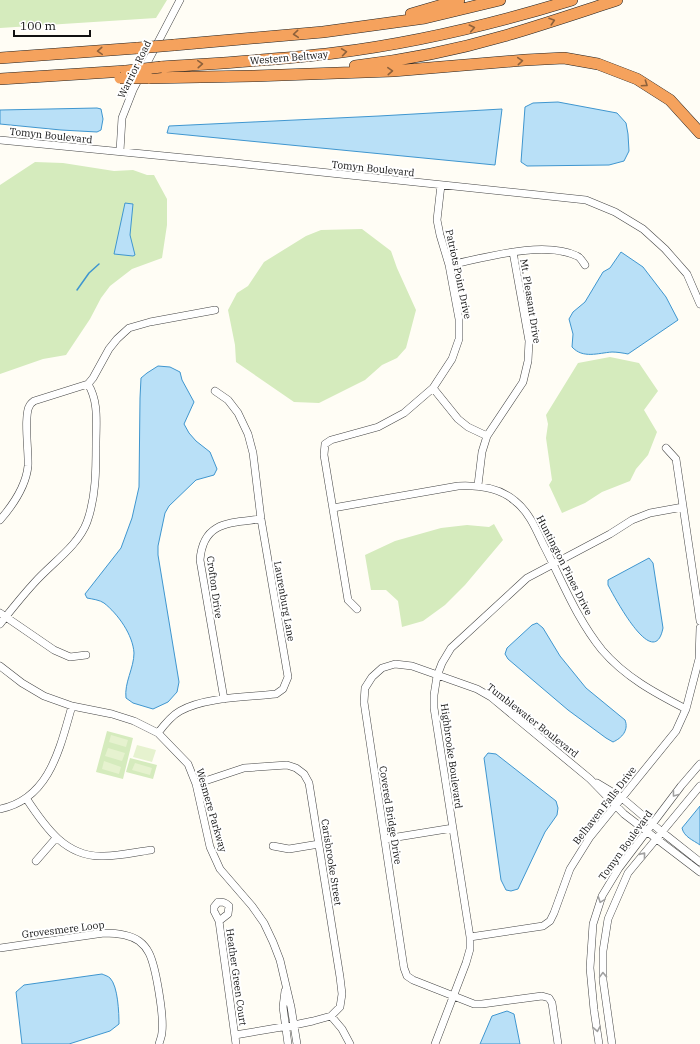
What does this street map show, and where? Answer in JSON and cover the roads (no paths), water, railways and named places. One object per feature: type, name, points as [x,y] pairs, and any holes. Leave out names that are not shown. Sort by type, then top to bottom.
[{"type":"highway","points":[[368,26],[459,0]]},
{"type":"highway","points":[[0,58],[323,32],[425,18],[500,0]]},
{"type":"highway","name":"Western Beltway","points":[[0,79],[123,74],[162,67],[333,53],[381,47],[475,28],[525,15],[572,0]]},
{"type":"highway","points":[[253,76],[391,62],[444,51],[504,36],[617,0]]},
{"type":"highway","points":[[123,74],[148,78],[393,71],[564,58],[598,64],[637,78],[670,100],[700,133]]},
{"type":"street","name":"Warrior Road","points":[[120,151],[122,118],[133,90],[180,0]]},
{"type":"street","name":"Tomyn Boulevard","points":[[0,140],[120,151],[586,200],[616,212],[643,229],[665,249],[687,274],[700,304]]},
{"type":"street","name":"Patriots Point Drive","points":[[333,508],[324,455],[325,444],[331,440],[378,427],[404,413],[433,388],[452,360],[458,339],[459,319],[449,265],[440,236],[437,220],[440,185]]},
{"type":"street","points":[[449,265],[535,249],[560,251],[578,256],[585,265]]},
{"type":"street","name":"Mt. Pleasant Drive","points":[[478,485],[482,452],[487,436],[523,382],[528,361],[529,341],[513,252]]},
{"type":"street","points":[[0,520],[17,496],[25,480],[28,466],[27,413],[30,405],[34,401],[88,384],[117,338],[129,328],[150,322],[215,310]]},
{"type":"street","points":[[0,624],[3,615],[72,546],[87,523],[92,504],[96,474],[95,401],[88,384]]},
{"type":"street","points":[[433,388],[458,419],[468,427],[487,436]]},
{"type":"street","name":"Laurenburg Lane","points":[[158,733],[178,712],[190,706],[224,699],[276,694],[283,689],[288,677],[261,519],[253,453],[248,434],[238,413],[228,400],[215,390]]},
{"type":"street","points":[[666,448],[676,459],[700,621]]},
{"type":"street","name":"Huntington Pines Drive","points":[[333,508],[458,486],[478,485],[498,491],[515,500],[530,517],[582,622],[602,650],[623,671],[650,691],[686,708]]},
{"type":"street","name":"Highbrooke Boulevard","points":[[435,1044],[454,996],[470,949],[470,937],[434,708],[434,695],[437,676],[442,663],[451,648],[528,578],[553,563],[610,534],[632,520],[650,513],[683,507]]},
{"type":"street","points":[[333,508],[348,600],[357,609]]},
{"type":"street","name":"Crofton Drive","points":[[224,699],[200,560],[201,549],[207,536],[216,528],[227,524],[261,519]]},
{"type":"street","points":[[3,615],[54,650],[70,657],[86,655]]},
{"type":"street","name":"Belhaven Falls Drive","points":[[470,937],[543,926],[550,921],[570,869],[590,837],[676,731],[686,708],[698,659],[700,628]]},
{"type":"street","name":"Covered Bridge Drive","points":[[437,676],[412,666],[395,664],[382,668],[372,677],[365,688],[364,702],[404,968],[407,976],[413,980],[454,996]]},
{"type":"street","name":"Wesmere Parkway","points":[[0,666],[22,684],[44,696],[72,706],[112,714],[134,721],[158,733],[188,764],[196,784],[210,847],[220,869],[252,906],[264,923],[280,960],[285,987],[291,1007],[296,1044]]},
{"type":"street","name":"Tumblewater Boulevard","points":[[437,676],[477,689],[491,697],[590,779],[630,820],[700,872]]},
{"type":"street","points":[[0,809],[26,798],[42,783],[51,770],[59,753],[72,706]]},
{"type":"street","name":"Tomyn Boulevard","points":[[599,1044],[590,968],[593,924],[602,896],[618,868],[681,786],[700,764]]},
{"type":"street","name":"Carisbrooke Street","points":[[196,784],[244,768],[287,765],[296,768],[304,774],[309,783],[342,994],[340,1007],[331,1016]]},
{"type":"street","name":"Tumblewater Boulevard","points":[[590,779],[622,798],[700,862]]},
{"type":"street","name":"Tomyn Boulevard","points":[[612,1044],[603,980],[603,951],[608,919],[628,873],[700,786]]},
{"type":"street","points":[[26,798],[40,820],[56,838],[69,848],[84,854],[103,857],[151,850]]},
{"type":"street","points":[[630,820],[638,812]]},
{"type":"street","points":[[385,839],[453,828]]},
{"type":"street","points":[[36,861],[56,838]]},
{"type":"street","points":[[273,846],[289,849],[319,844]]},
{"type":"street","name":"Heather Green Court","points":[[220,921],[236,1044]]},
{"type":"street","name":"Grovesmere Loop","points":[[0,948],[104,933],[117,933],[140,942],[149,952],[154,968],[162,1022],[162,1034],[159,1044]]},
{"type":"street","name":"Wesmere Parkway","points":[[285,987],[283,1007],[288,1044]]},
{"type":"street","points":[[454,996],[474,1004],[542,996],[549,998],[552,1003],[558,1044]]},
{"type":"street","points":[[235,1035],[285,1027],[331,1016],[342,1029],[350,1044]]},
{"type":"water","points":[[558,102],[617,113],[626,123],[628,134],[629,151],[624,161],[609,165],[527,166],[521,162],[525,107],[533,103]]},
{"type":"water","points":[[101,109],[103,119],[101,130],[97,132],[0,124],[0,110]]},
{"type":"water","points":[[502,109],[495,165],[167,133],[169,126]]},
{"type":"water","points":[[125,203],[133,204],[130,235],[135,255],[133,256],[114,254]]},
{"type":"water","points":[[621,252],[643,267],[666,297],[678,320],[628,354],[612,352],[586,354],[576,351],[572,347],[573,334],[569,319],[573,312],[585,302],[603,272],[610,268]]},
{"type":"water","points":[[158,366],[170,367],[180,372],[182,380],[194,402],[184,424],[196,441],[210,452],[217,469],[214,475],[196,480],[169,506],[165,513],[158,546],[158,555],[179,682],[177,692],[168,702],[153,709],[133,703],[126,698],[126,687],[134,659],[134,653],[131,639],[124,625],[104,603],[87,598],[85,594],[121,548],[132,518],[139,487],[141,378]]},
{"type":"water","points":[[649,558],[653,563],[663,628],[658,640],[651,642],[643,637],[634,628],[608,585],[608,580]]},
{"type":"water","points":[[537,623],[543,628],[560,656],[586,688],[625,720],[626,727],[624,733],[619,738],[613,742],[606,738],[568,710],[508,659],[505,654],[507,648],[532,625]]},
{"type":"water","points":[[488,753],[496,754],[556,801],[558,808],[557,815],[545,832],[518,889],[511,891],[506,890],[501,880],[484,758]]},
{"type":"water","points":[[700,806],[700,845],[687,836],[682,828]]},
{"type":"water","points":[[102,974],[110,978],[115,987],[118,1000],[119,1024],[110,1031],[69,1044],[22,1044],[16,992],[24,985]]},
{"type":"water","points":[[507,1011],[514,1014],[520,1044],[480,1044],[492,1016]]},
{"type":"waterway","points":[[77,290],[89,273],[99,264]]}]
